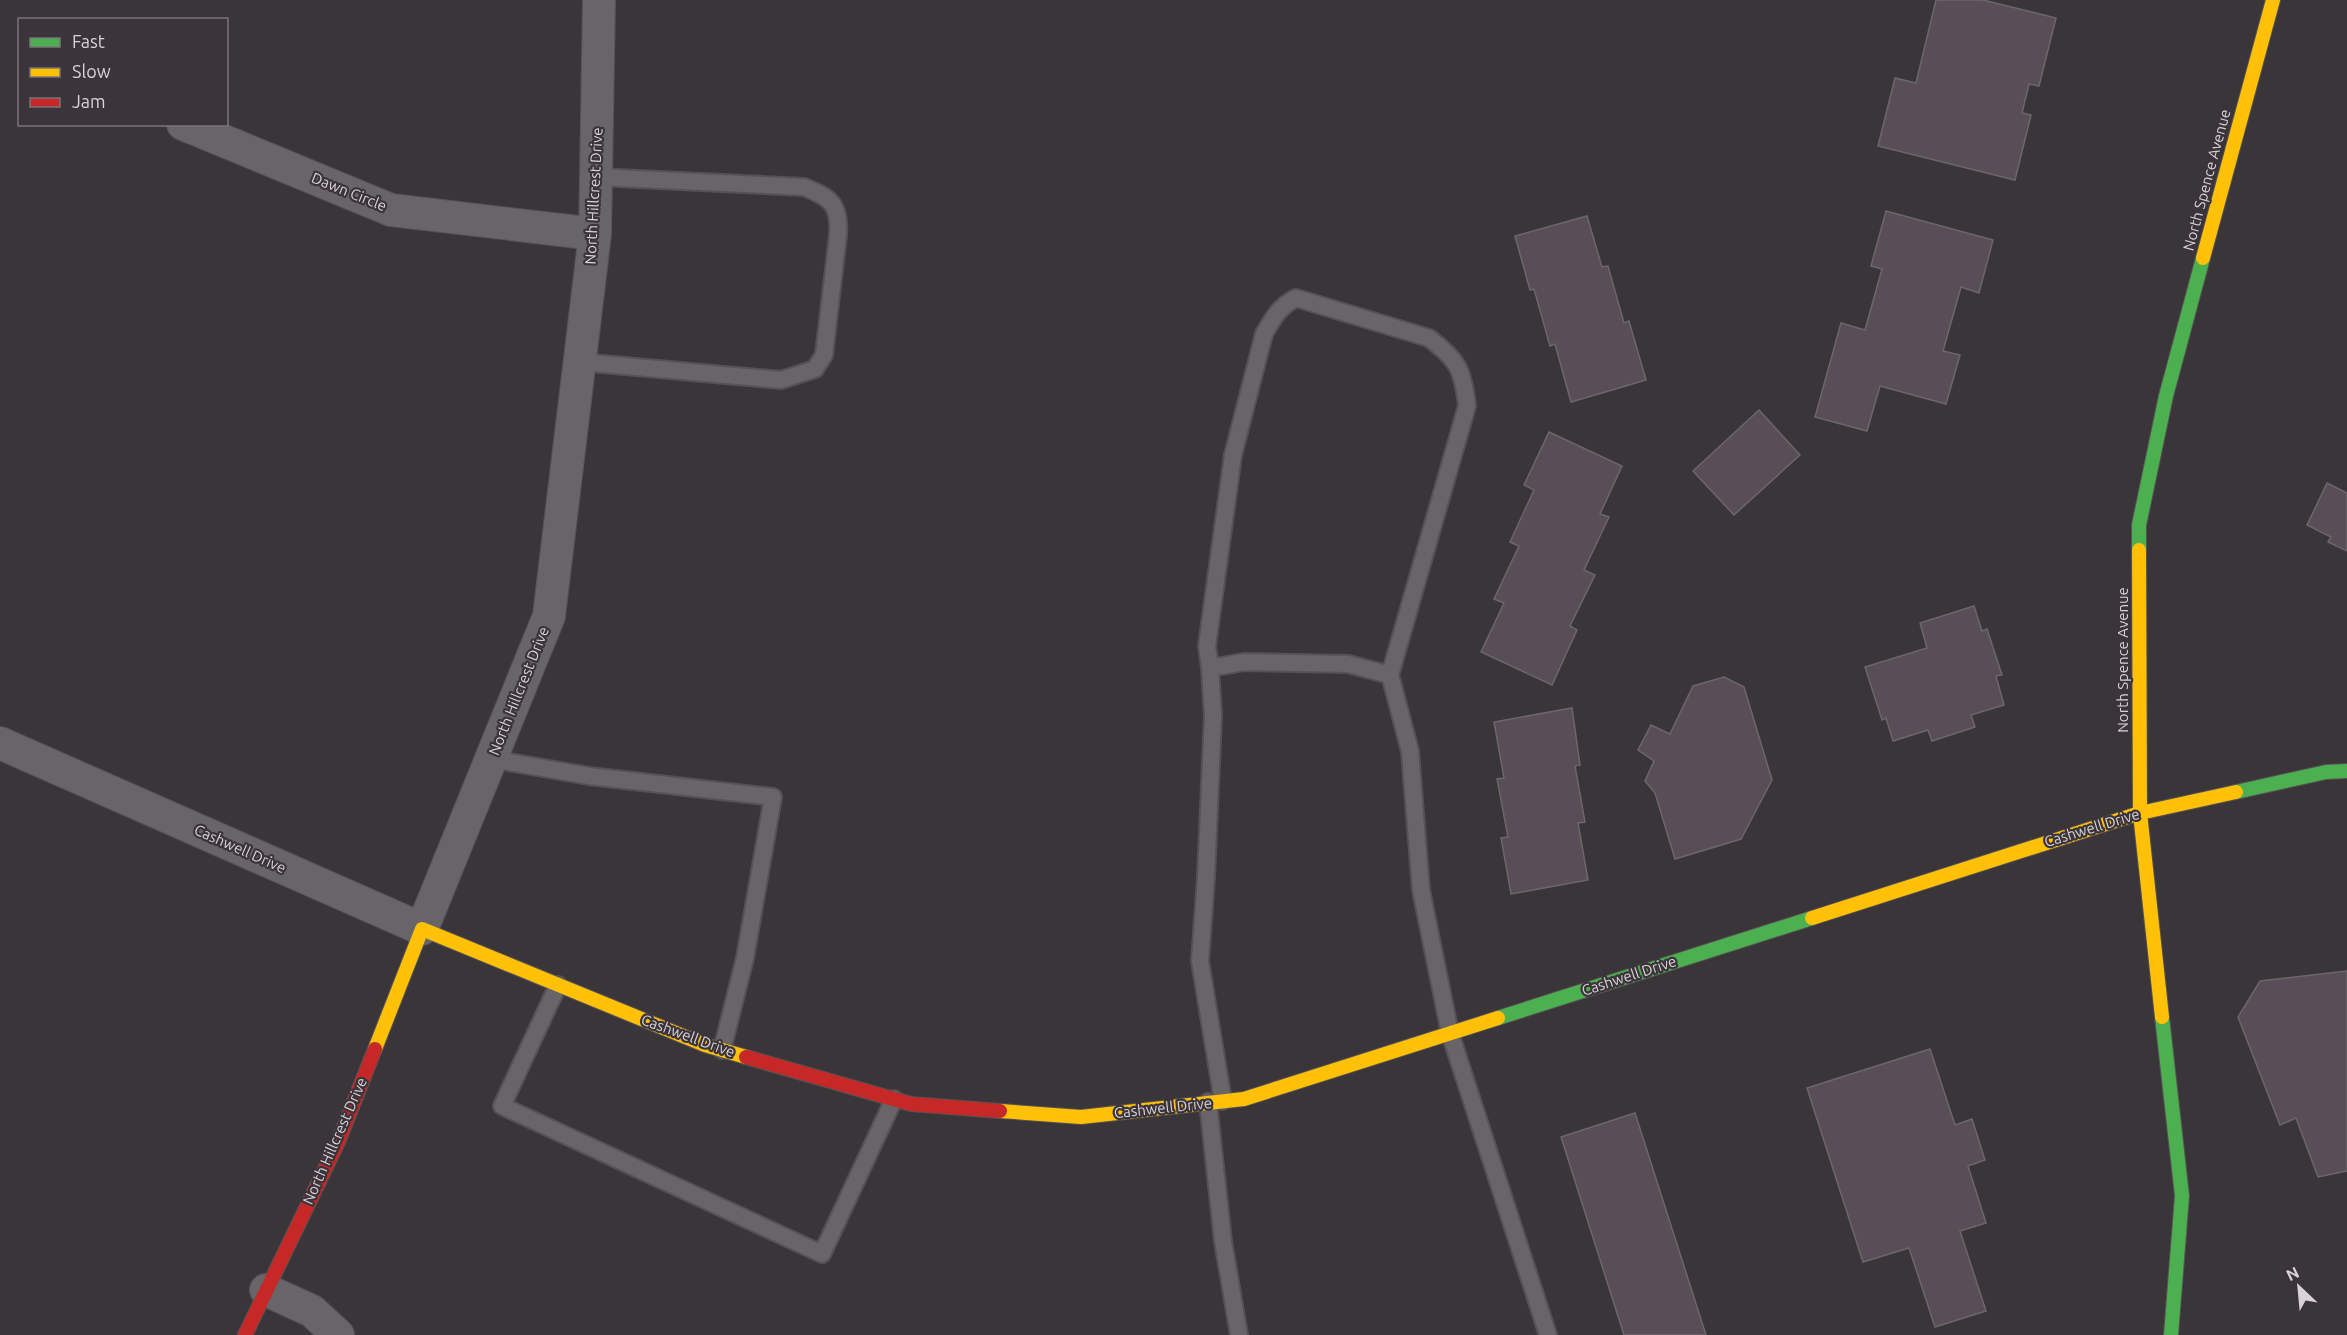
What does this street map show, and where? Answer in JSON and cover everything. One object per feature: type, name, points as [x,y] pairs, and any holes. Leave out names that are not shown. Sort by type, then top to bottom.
[{"type":"street","name":"North Hillcrest Drive","points":[[245,1335],[338,1142],[549,616],[595,234],[599,0]]},
{"type":"street","name":"North Spence Avenue","points":[[2171,1335],[2182,1196],[2140,813],[2139,525],[2166,396],[2274,0]]},
{"type":"street","name":"Dawn Circle","points":[[188,126],[391,210],[595,234]]},
{"type":"street","name":"Cashwell Drive","points":[[0,743],[422,929],[722,1050],[911,1104],[1081,1117],[1244,1099],[2140,813],[2326,772],[2347,771]]},
{"type":"street","points":[[266,1290],[312,1311],[338,1335]]},
{"type":"lane","points":[[580,362],[781,380],[815,369],[824,355],[838,235],[839,216],[833,204],[822,194],[804,187],[596,177]]},
{"type":"lane","points":[[1239,1335],[1223,1241],[1215,1102],[1200,961],[1213,716],[1207,646],[1233,455],[1264,334],[1274,316],[1285,303],[1296,298],[1429,338],[1448,351],[1456,361],[1464,385],[1467,406],[1390,675],[1410,752],[1421,890],[1450,1033],[1548,1335]]},
{"type":"lane","points":[[1210,668],[1244,662],[1348,664],[1390,675]]},
{"type":"lane","points":[[492,759],[589,776],[773,797],[745,958],[722,1050]]},
{"type":"lane","points":[[558,985],[502,1106],[822,1254],[894,1099]]},
{"type":"building","points":[[1936,0],[1983,0],[2056,18],[2039,86],[2029,84],[2022,113],[2031,115],[2015,180],[1878,146],[1895,78],[1916,83]]},
{"type":"building","points":[[1886,211],[1993,240],[1979,293],[1961,287],[1943,351],[1960,355],[1946,404],[1880,386],[1867,431],[1815,417],[1841,323],[1865,330],[1882,269],[1871,266]]},
{"type":"building","points":[[1587,216],[1602,267],[1608,266],[1624,323],[1629,321],[1646,380],[1571,402],[1555,344],[1550,346],[1534,289],[1530,290],[1515,236]]},
{"type":"building","points":[[1759,410],[1800,455],[1734,515],[1693,471]]},
{"type":"building","points":[[1549,432],[1622,466],[1600,514],[1609,517],[1584,570],[1595,575],[1570,626],[1577,630],[1552,685],[1481,652],[1504,603],[1494,599],[1519,546],[1510,542],[1534,490],[1524,485]]},
{"type":"building","points":[[2327,483],[2347,493],[2347,551],[2328,542],[2331,537],[2307,525]]},
{"type":"building","points":[[1974,606],[1982,631],[1987,629],[2002,675],[1996,676],[2004,705],[1971,715],[1975,727],[1932,741],[1928,730],[1893,741],[1886,718],[1882,720],[1865,667],[1927,648],[1920,623]]},
{"type":"building","points":[[1724,677],[1744,687],[1772,780],[1741,839],[1675,859],[1655,793],[1645,781],[1654,761],[1638,750],[1651,725],[1670,734],[1693,686]]},
{"type":"building","points":[[1572,708],[1580,765],[1575,766],[1585,822],[1578,823],[1588,880],[1511,894],[1501,838],[1508,837],[1497,779],[1504,778],[1494,722]]},
{"type":"building","points":[[2347,971],[2347,1171],[2318,1177],[2296,1118],[2280,1125],[2238,1017],[2260,981]]},
{"type":"building","points":[[1930,1049],[1955,1125],[1972,1119],[1985,1160],[1968,1166],[1986,1223],[1960,1231],[1986,1311],[1935,1327],[1909,1248],[1863,1262],[1807,1088]]},
{"type":"building","points":[[1635,1113],[1706,1335],[1624,1335],[1561,1137]]},
{"type":"traffic: fast","points":[[2139,550],[2139,525],[2166,396],[2203,258]]},
{"type":"traffic: fast","points":[[2236,792],[2326,772],[2347,771]]},
{"type":"traffic: fast","points":[[1498,1018],[1812,918]]},
{"type":"traffic: fast","points":[[2162,1017],[2182,1196],[2171,1335]]},
{"type":"traffic: slow","points":[[2203,258],[2273,0]]},
{"type":"traffic: slow","points":[[2139,550],[2140,813],[2162,1017]]},
{"type":"traffic: slow","points":[[1812,918],[2140,813],[2236,792]]},
{"type":"traffic: slow","points":[[375,1049],[422,929],[705,1045],[746,1057]]},
{"type":"traffic: slow","points":[[1000,1111],[1081,1117],[1244,1099],[1498,1018]]},
{"type":"traffic: jam","points":[[245,1335],[338,1142],[375,1049]]},
{"type":"traffic: jam","points":[[746,1057],[911,1104],[1000,1111]]}]
